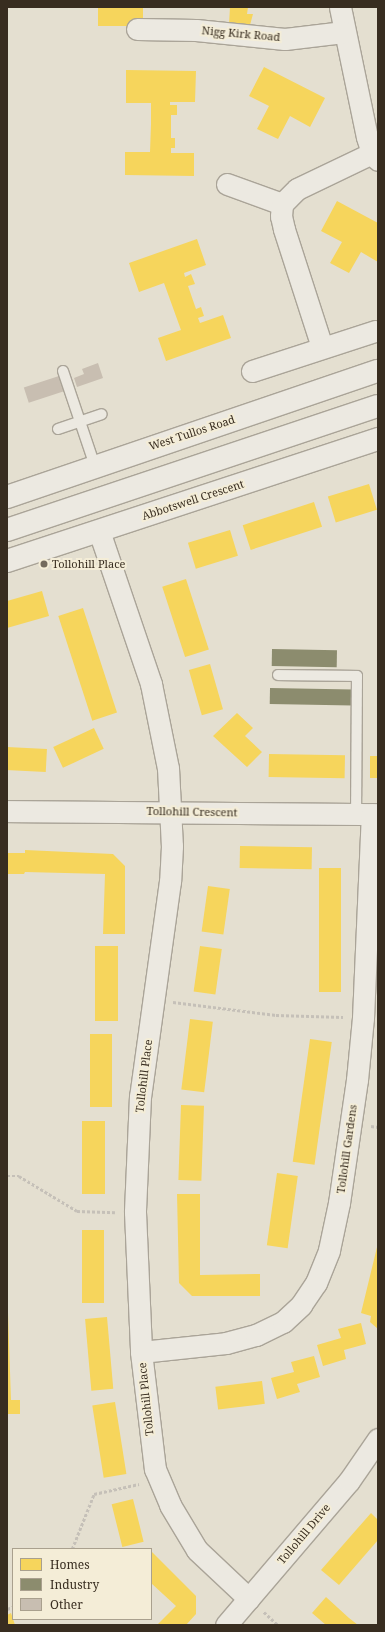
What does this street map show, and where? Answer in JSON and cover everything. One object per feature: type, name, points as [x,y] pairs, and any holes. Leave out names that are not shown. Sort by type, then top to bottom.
[{"type":"main road","name":"West Tullos Road","points":[[7,497],[378,371]]},
{"type":"main road","points":[[7,530],[378,406]]},
{"type":"main road","name":"Abbotswell Crescent","points":[[7,561],[378,439]]},
{"type":"street","points":[[322,346],[280,216],[282,204],[297,189],[375,157],[344,32],[340,7]]},
{"type":"street","name":"Nigg Kirk Road","points":[[137,29],[196,30],[285,39],[344,32]]},
{"type":"street","points":[[227,184],[282,204]]},
{"type":"street","points":[[252,371],[322,346],[375,331]]},
{"type":"street","name":"Tollohill Place","points":[[98,531],[151,684],[168,768],[170,811],[170,881],[140,1096],[135,1212],[141,1352],[154,1469],[170,1505],[197,1550],[249,1599]]},
{"type":"street","name":"Tollohill Crescent","points":[[7,811],[170,811],[369,814]]},
{"type":"street","name":"Tollohill Gardens","points":[[141,1352],[226,1343],[256,1335],[283,1322],[301,1305],[316,1283],[329,1250],[339,1203],[363,1018],[369,814]]},
{"type":"street","name":"Tollohill Drive","points":[[226,1625],[349,1481],[378,1439]]},
{"type":"lane","points":[[63,370],[95,466]]},
{"type":"lane","points":[[58,429],[102,414]]},
{"type":"lane","points":[[278,675],[357,676],[369,814]]},
{"type":"path","points":[[154,1000],[276,1015],[363,1018]]},
{"type":"path","points":[[7,1176],[19,1176],[77,1211],[135,1212]]},
{"type":"path","points":[[72,1548],[94,1494],[159,1480]]},
{"type":"building: Homes","points":[[98,7],[143,7],[143,26],[98,26]]},
{"type":"building: Homes","points":[[230,7],[248,7],[247,14],[253,14],[250,25],[229,24]]},
{"type":"building: Homes","points":[[264,67],[325,98],[310,127],[290,116],[278,139],[257,129],[269,106],[249,96]]},
{"type":"building: Homes","points":[[126,70],[196,71],[195,102],[170,102],[170,105],[177,105],[177,115],[171,115],[171,138],[175,138],[175,148],[171,148],[171,153],[194,153],[194,176],[125,175],[125,152],[150,152],[151,124],[151,103],[126,103]]},
{"type":"building: Homes","points":[[337,201],[378,223],[378,262],[361,252],[349,273],[330,263],[342,242],[321,231]]},
{"type":"building: Homes","points":[[197,239],[206,265],[184,273],[185,277],[191,274],[195,284],[188,286],[196,309],[201,307],[204,316],[198,318],[200,323],[223,315],[231,338],[166,361],[158,338],[181,330],[164,283],[139,292],[129,263]]},
{"type":"building: Homes","points":[[369,484],[377,510],[336,522],[328,497]]},
{"type":"building: Homes","points":[[314,502],[322,527],[251,550],[243,525]]},
{"type":"building: Homes","points":[[230,530],[238,556],[196,569],[188,543]]},
{"type":"building: Homes","points":[[186,579],[209,649],[185,657],[162,587]]},
{"type":"building: Homes","points":[[42,591],[49,616],[7,628],[7,601]]},
{"type":"building: Homes","points":[[83,608],[117,713],[92,721],[58,616]]},
{"type":"building: Homes","points":[[210,664],[223,709],[202,715],[189,670]]},
{"type":"building: Homes","points":[[237,713],[253,728],[245,736],[262,752],[247,767],[213,736]]},
{"type":"building: Homes","points":[[94,728],[104,749],[63,768],[53,747]]},
{"type":"building: Homes","points":[[7,747],[47,749],[46,772],[7,770]]},
{"type":"building: Homes","points":[[269,754],[345,755],[345,778],[269,777]]},
{"type":"building: Homes","points":[[370,756],[378,756],[378,778],[370,778]]},
{"type":"building: Homes","points":[[240,846],[312,847],[312,869],[240,868]]},
{"type":"building: Homes","points":[[25,850],[113,854],[125,866],[125,934],[103,934],[105,874],[25,872],[24,874],[7,874],[7,853],[25,853]]},
{"type":"building: Homes","points":[[319,868],[341,868],[341,992],[319,992]]},
{"type":"building: Homes","points":[[208,886],[230,889],[223,935],[202,932]]},
{"type":"building: Homes","points":[[95,946],[118,946],[118,1021],[95,1021]]},
{"type":"building: Homes","points":[[200,946],[222,949],[215,995],[194,992]]},
{"type":"building: Homes","points":[[190,1019],[213,1022],[204,1092],[181,1089]]},
{"type":"building: Homes","points":[[90,1034],[112,1034],[112,1107],[90,1107]]},
{"type":"building: Homes","points":[[310,1039],[332,1042],[315,1165],[293,1162]]},
{"type":"building: Homes","points":[[181,1105],[204,1106],[201,1181],[178,1180]]},
{"type":"building: Homes","points":[[82,1121],[105,1121],[105,1194],[82,1194]]},
{"type":"building: Homes","points":[[277,1173],[298,1176],[288,1248],[267,1245]]},
{"type":"building: Homes","points":[[177,1194],[200,1194],[200,1275],[260,1274],[260,1296],[192,1296],[179,1283]]},
{"type":"building: Homes","points":[[82,1230],[104,1230],[104,1303],[82,1303]]},
{"type":"building: Homes","points":[[378,1243],[378,1329],[370,1322],[371,1316],[361,1313]]},
{"type":"building: Homes","points":[[7,1283],[11,1400],[20,1400],[20,1414],[7,1414]]},
{"type":"building: Homes","points":[[107,1317],[113,1389],[91,1391],[85,1319]]},
{"type":"building: Homes","points":[[361,1323],[366,1344],[344,1350],[346,1359],[323,1366],[317,1345],[341,1338],[338,1329]]},
{"type":"building: Homes","points":[[314,1356],[320,1377],[297,1384],[300,1392],[277,1399],[271,1378],[294,1372],[291,1362]]},
{"type":"building: Homes","points":[[262,1381],[265,1404],[218,1410],[215,1387]]},
{"type":"building: Homes","points":[[115,1402],[126,1474],[104,1478],[92,1406]]},
{"type":"building: Homes","points":[[133,1499],[144,1542],[122,1547],[112,1504]]},
{"type":"building: Homes","points":[[7,1513],[8,1513],[7,1543]]},
{"type":"building: Homes","points":[[371,1513],[378,1520],[378,1540],[339,1585],[321,1570]]},
{"type":"building: Homes","points":[[152,1552],[196,1596],[196,1614],[186,1625],[157,1625],[176,1606],[152,1584]]},
{"type":"building: Homes","points":[[7,1562],[8,1562],[7,1585]]},
{"type":"building: Homes","points":[[326,1597],[358,1625],[326,1625],[312,1613]]},
{"type":"building: Homes","points":[[11,1613],[12,1620],[15,1625],[7,1625],[7,1615]]},
{"type":"building: Industry","points":[[272,649],[337,650],[337,667],[272,666]]},
{"type":"building: Industry","points":[[270,688],[353,689],[353,705],[270,704]]},
{"type":"building: Other","points":[[98,363],[103,378],[77,387],[74,378],[84,374],[82,369]]},
{"type":"building: Other","points":[[59,376],[64,391],[29,403],[24,387]]},
{"type":"place","name":"Tollohill Place","points":[[44,564]]}]
